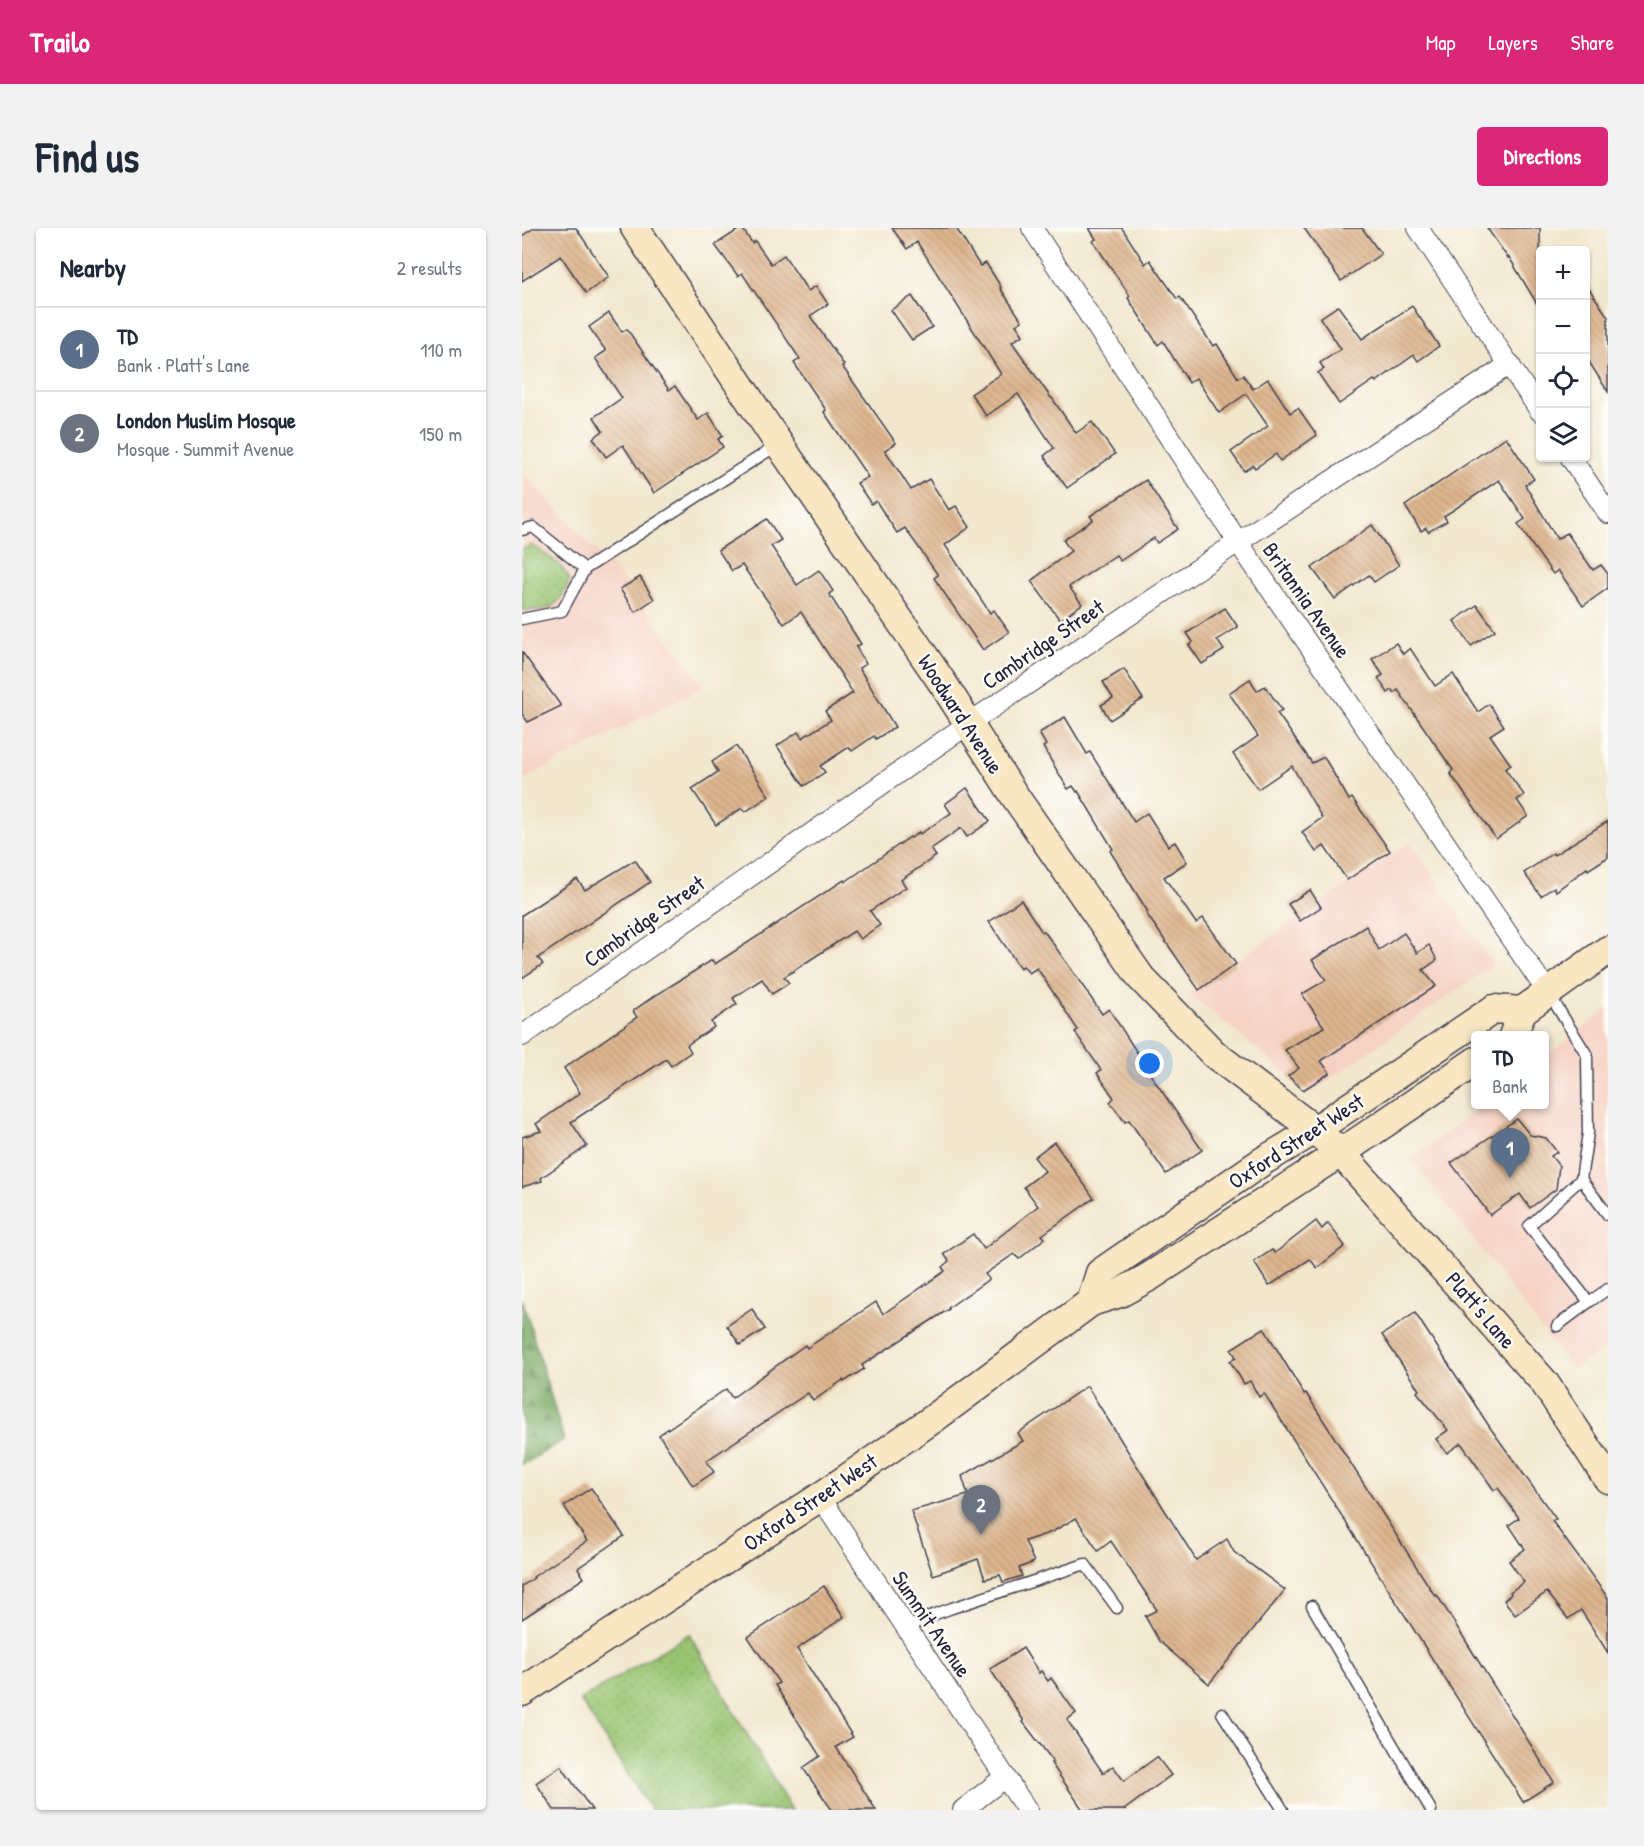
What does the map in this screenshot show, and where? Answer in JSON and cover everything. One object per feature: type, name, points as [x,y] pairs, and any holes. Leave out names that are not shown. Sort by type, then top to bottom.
[{"type":"main road","name":"Woodward Avenue","points":[[635,228],[944,685],[1014,795],[1141,978],[1214,1054],[1315,1130],[1340,1152]]},
{"type":"main road","name":"Oxford Street West","points":[[1091,1302],[1100,1273],[1263,1161],[1315,1130],[1494,1010],[1518,1023],[1549,994],[1608,950]]},
{"type":"main road","name":"Oxford Street West","points":[[522,1692],[820,1497],[933,1419],[1091,1302],[1120,1293],[1149,1277],[1471,1064]]},
{"type":"main road","name":"Platt's Lane","points":[[1340,1152],[1544,1382],[1608,1479]]},
{"type":"street","name":"Britannia Avenue","points":[[1032,228],[1238,542],[1549,994]]},
{"type":"street","points":[[1418,228],[1538,408]]},
{"type":"street","name":"Cambridge Street","points":[[522,1036],[968,724],[1238,542],[1510,364]]},
{"type":"street","points":[[1574,462],[1608,513]]},
{"type":"street","name":"Summit Avenue","points":[[820,1497],[1027,1810]]},
{"type":"street","points":[[963,1810],[1005,1777]]},
{"type":"lane","points":[[522,619],[562,611],[585,569],[779,444]]},
{"type":"lane","points":[[522,530],[533,527],[585,569]]},
{"type":"lane","points":[[1549,994],[1587,1055],[1588,1133],[1581,1179],[1529,1226],[1588,1302]]},
{"type":"lane","points":[[1581,1179],[1608,1215]]},
{"type":"lane","points":[[1557,1326],[1608,1289]]},
{"type":"lane","points":[[908,1630],[922,1619],[1085,1564],[1117,1608]]},
{"type":"lane","points":[[1312,1606],[1431,1810]]},
{"type":"lane","points":[[1222,1713],[1283,1810]]},
{"type":"shaded area","points":[[522,472],[615,569],[704,686],[522,780]]},
{"type":"shaded area","points":[[1410,842],[1493,965],[1310,1093],[1189,993]]},
{"type":"shaded area","points":[[1608,1009],[1608,1346],[1572,1370],[1412,1159],[1478,1109],[1549,1109],[1549,1054]]},
{"type":"green space","points":[[532,545],[559,564],[570,580],[553,606],[541,610],[522,610],[522,549]]},
{"type":"green space","points":[[522,1299],[564,1440],[522,1465]]},
{"type":"green space","points":[[689,1634],[791,1810],[651,1810],[580,1700]]},
{"type":"building","points":[[534,228],[576,228],[609,277],[586,293],[561,256],[522,281],[522,236]]},
{"type":"building","points":[[741,228],[752,243],[755,241],[771,264],[784,255],[808,291],[816,286],[828,304],[810,316],[896,443],[885,450],[911,490],[929,479],[949,510],[956,506],[970,527],[945,545],[990,613],[994,610],[1009,632],[983,650],[934,578],[938,575],[905,528],[897,533],[876,501],[871,504],[857,483],[868,477],[794,363],[800,359],[742,273],[738,276],[715,245]]},
{"type":"building","points":[[892,228],[956,228],[980,266],[986,263],[1022,321],[1016,325],[1023,335],[1012,342],[1051,398],[1076,433],[1092,422],[1115,454],[1067,488],[1044,456],[1054,448],[1018,394],[986,416],[971,394],[1001,374],[917,242],[907,249]]},
{"type":"building","points":[[1089,228],[1122,228],[1145,264],[1150,260],[1177,299],[1180,297],[1213,346],[1217,344],[1238,378],[1243,375],[1253,389],[1268,379],[1290,413],[1298,408],[1317,435],[1280,461],[1276,454],[1255,468],[1253,465],[1244,471],[1231,452],[1268,426],[1246,394],[1219,413],[1196,378],[1189,383],[1163,341],[1158,345],[1128,298],[1130,296],[1093,241],[1096,239]]},
{"type":"building","points":[[1304,228],[1362,228],[1381,254],[1341,281]]},
{"type":"building","points":[[1487,228],[1540,228],[1540,246],[1536,246],[1536,302],[1509,257]]},
{"type":"building","points":[[1590,290],[1608,317],[1608,392],[1590,363]]},
{"type":"building","points":[[912,296],[932,327],[912,340],[891,310]]},
{"type":"building","points":[[1338,306],[1362,339],[1412,306],[1439,346],[1418,361],[1414,355],[1376,382],[1374,380],[1339,404],[1318,373],[1324,369],[1320,363],[1341,349],[1320,318]]},
{"type":"building","points":[[609,313],[622,332],[627,329],[669,390],[675,386],[698,420],[708,413],[723,436],[718,439],[723,447],[654,493],[623,445],[606,457],[593,438],[603,431],[594,417],[622,398],[595,358],[606,351],[589,327]]},
{"type":"building","points":[[1506,437],[1534,479],[1525,485],[1557,539],[1567,533],[1593,570],[1601,565],[1608,574],[1608,588],[1583,606],[1558,570],[1553,574],[1518,524],[1525,519],[1499,480],[1444,516],[1447,521],[1428,532],[1426,528],[1421,531],[1405,506]]},
{"type":"building","points":[[1146,480],[1178,529],[1157,543],[1154,538],[1120,561],[1116,555],[1069,587],[1082,604],[1060,620],[1031,581],[1071,551],[1063,540],[1093,520],[1090,516]]},
{"type":"building","points":[[767,519],[781,540],[771,546],[797,585],[819,570],[833,591],[829,594],[861,644],[856,647],[866,664],[859,668],[895,727],[876,739],[874,736],[852,751],[849,747],[820,766],[825,772],[804,786],[777,746],[798,732],[802,738],[831,720],[825,711],[853,693],[801,612],[784,624],[742,565],[732,571],[718,550]]},
{"type":"building","points":[[1372,525],[1399,565],[1374,582],[1369,575],[1335,599],[1312,568]]},
{"type":"building","points":[[640,577],[654,599],[635,612],[620,589]]},
{"type":"building","points":[[1477,605],[1495,630],[1471,646],[1454,621]]},
{"type":"building","points":[[1225,608],[1238,627],[1217,640],[1224,650],[1202,664],[1189,645],[1193,642],[1187,633]]},
{"type":"building","points":[[1396,643],[1403,654],[1410,648],[1435,686],[1453,674],[1478,712],[1489,704],[1504,726],[1490,735],[1511,765],[1505,769],[1524,795],[1517,800],[1528,816],[1496,839],[1450,773],[1453,770],[1398,690],[1388,693],[1378,678],[1383,675],[1372,659]]},
{"type":"building","points":[[522,652],[561,706],[528,722],[522,714]]},
{"type":"building","points":[[1124,669],[1143,699],[1110,720],[1101,705],[1113,698],[1103,682]]},
{"type":"building","points":[[1250,679],[1257,691],[1265,686],[1282,710],[1277,713],[1312,763],[1324,757],[1349,800],[1352,798],[1390,851],[1347,880],[1324,846],[1316,852],[1302,832],[1322,818],[1292,766],[1258,789],[1233,754],[1258,736],[1229,693]]},
{"type":"building","points":[[1065,717],[1087,754],[1090,752],[1134,822],[1147,813],[1168,846],[1175,842],[1187,862],[1164,877],[1196,923],[1203,918],[1236,964],[1199,990],[1146,913],[1148,912],[1110,851],[1113,849],[1078,791],[1073,786],[1068,789],[1043,747],[1046,745],[1039,733]]},
{"type":"building","points":[[736,746],[769,796],[745,812],[742,808],[716,825],[692,789],[718,772],[712,762]]},
{"type":"building","points":[[967,788],[990,821],[967,837],[961,828],[931,849],[936,856],[901,880],[906,887],[870,911],[880,925],[860,939],[854,931],[784,977],[789,983],[772,994],[762,979],[733,998],[737,1004],[711,1022],[714,1027],[687,1045],[691,1052],[671,1066],[666,1059],[571,1122],[587,1146],[541,1178],[542,1181],[522,1187],[522,1137],[541,1131],[536,1124],[580,1093],[564,1068],[637,1017],[633,1011],[653,997],[712,960],[715,964],[844,880],[845,882],[910,837],[919,832],[920,834],[951,813],[945,804]]},
{"type":"building","points":[[1608,821],[1608,857],[1588,870],[1587,868],[1556,891],[1554,887],[1541,896],[1524,873]]},
{"type":"building","points":[[635,860],[650,882],[538,958],[543,964],[522,978],[522,915],[577,879],[585,890]]},
{"type":"building","points":[[1310,890],[1321,907],[1300,921],[1288,904]]},
{"type":"building","points":[[1021,900],[1102,1014],[1109,1009],[1202,1150],[1166,1174],[1129,1120],[1125,1122],[1110,1102],[1114,1098],[1097,1073],[1101,1070],[1075,1032],[1078,1030],[1037,968],[1029,973],[1023,966],[1020,968],[989,922]]},
{"type":"building","points":[[1366,926],[1379,950],[1404,933],[1417,953],[1429,945],[1437,960],[1423,970],[1436,986],[1321,1061],[1330,1073],[1303,1090],[1288,1076],[1299,1068],[1285,1050],[1324,1027],[1302,994],[1326,980],[1312,960]]},
{"type":"building","points":[[1517,1119],[1530,1135],[1546,1138],[1557,1152],[1551,1156],[1559,1166],[1556,1189],[1530,1208],[1520,1194],[1490,1215],[1451,1163]]},
{"type":"building","points":[[1054,1142],[1094,1198],[1042,1235],[1045,1238],[1019,1259],[1014,1254],[985,1274],[989,1279],[949,1309],[862,1365],[864,1369],[844,1382],[843,1380],[813,1401],[808,1393],[706,1461],[714,1472],[693,1486],[659,1435],[726,1389],[732,1398],[805,1345],[807,1348],[876,1302],[883,1314],[945,1271],[942,1267],[949,1261],[944,1254],[973,1234],[984,1249],[1038,1206],[1024,1187],[1045,1171],[1034,1157]]},
{"type":"building","points":[[1316,1221],[1322,1229],[1328,1223],[1345,1246],[1317,1268],[1310,1259],[1269,1286],[1254,1262],[1272,1250],[1275,1253]]},
{"type":"building","points":[[752,1309],[765,1329],[740,1345],[727,1326]]},
{"type":"building","points":[[1415,1313],[1491,1429],[1556,1519],[1552,1521],[1608,1598],[1608,1653],[1581,1610],[1568,1619],[1547,1592],[1515,1615],[1504,1600],[1511,1594],[1510,1592],[1524,1582],[1509,1561],[1525,1549],[1509,1525],[1519,1518],[1498,1488],[1494,1490],[1461,1443],[1447,1453],[1436,1439],[1448,1430],[1417,1392],[1419,1390],[1382,1335]]},
{"type":"building","points":[[1264,1328],[1304,1394],[1306,1393],[1435,1596],[1437,1595],[1554,1782],[1523,1802],[1264,1393],[1259,1397],[1250,1381],[1244,1384],[1230,1361],[1236,1357],[1231,1349]]},
{"type":"building","points":[[1087,1386],[1196,1560],[1227,1539],[1234,1552],[1285,1590],[1209,1684],[1159,1641],[1145,1616],[1157,1610],[1111,1541],[1098,1551],[1076,1518],[1052,1532],[1025,1541],[1034,1562],[1019,1568],[1022,1576],[1003,1582],[1000,1575],[985,1579],[978,1559],[933,1575],[911,1511],[968,1495],[962,1476],[1023,1441],[1018,1433]]},
{"type":"building","points":[[591,1488],[624,1536],[578,1568],[584,1578],[522,1619],[522,1586],[587,1541],[564,1506]]},
{"type":"building","points":[[824,1586],[844,1617],[797,1649],[853,1737],[836,1747],[876,1810],[832,1810],[803,1768],[820,1756],[775,1685],[779,1683],[748,1637]]},
{"type":"building","points":[[1023,1648],[1039,1673],[1041,1671],[1048,1681],[1051,1678],[1076,1713],[1067,1720],[1103,1773],[1113,1766],[1124,1781],[1157,1757],[1171,1775],[1124,1810],[1083,1810],[1051,1763],[1053,1761],[1023,1722],[990,1669]]},
{"type":"building","points":[[561,1766],[592,1810],[554,1810],[536,1783]]},
{"type":"place","name":"TD","points":[[1510,1178]]},
{"type":"place","name":"London Muslim Mosque","points":[[981,1535]]}]
